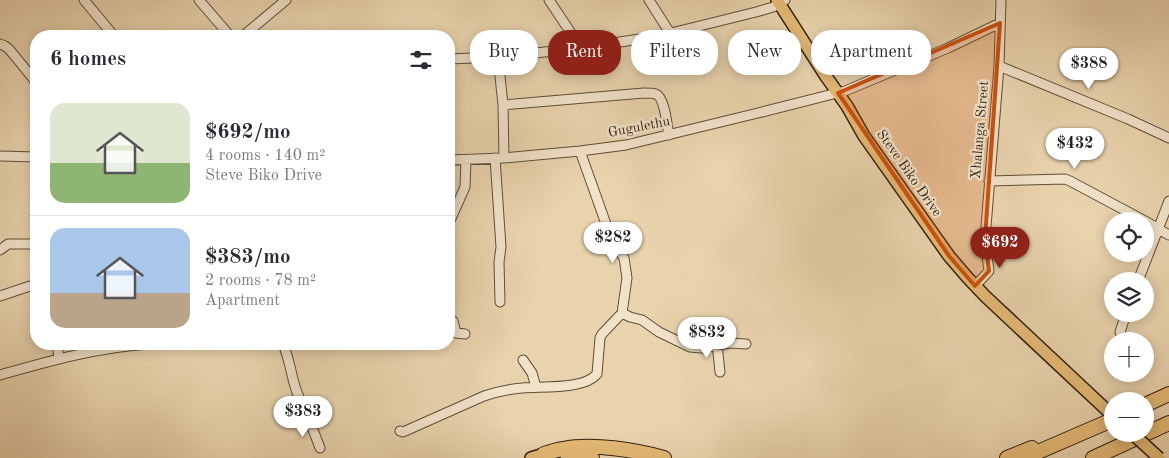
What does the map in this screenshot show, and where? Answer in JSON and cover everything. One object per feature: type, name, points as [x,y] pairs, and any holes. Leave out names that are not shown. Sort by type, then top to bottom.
[{"type":"highway","points":[[1154,401],[1169,394]]},
{"type":"highway","points":[[1093,458],[1169,423]]},
{"type":"highway","points":[[1024,458],[1104,424]]},
{"type":"highway","points":[[1007,458],[1071,433],[1096,427]]},
{"type":"highway","points":[[538,456],[563,448],[592,447],[639,452],[664,458]]},
{"type":"highway","points":[[538,456],[565,454],[592,458]]},
{"type":"main road","name":"Steve Biko Drive","points":[[780,1],[825,75],[834,94],[949,256],[975,286],[1104,407]]},
{"type":"main road","points":[[1142,442],[1159,458]]},
{"type":"street","points":[[84,0],[109,30]]},
{"type":"street","points":[[199,0],[225,30]]},
{"type":"street","points":[[252,30],[286,0]]},
{"type":"street","points":[[549,0],[569,30]]},
{"type":"street","points":[[648,0],[668,30]]},
{"type":"street","name":"Xhalanga Street","points":[[975,286],[989,272],[985,239],[999,66],[1001,0]]},
{"type":"street","points":[[682,30],[756,12],[780,1]]},
{"type":"street","name":"Gugulethu","points":[[455,160],[580,151],[626,145],[834,94],[948,48],[1000,23]]},
{"type":"street","points":[[0,44],[9,49],[30,75]]},
{"type":"street","points":[[455,59],[470,58]]},
{"type":"street","points":[[999,66],[1128,119],[1169,138]]},
{"type":"street","points":[[500,75],[503,105],[500,158],[500,302]]},
{"type":"street","points":[[503,105],[654,93],[659,96],[663,103],[669,135]]},
{"type":"street","points":[[400,431],[403,432],[484,396],[520,388],[574,384],[592,380],[597,374],[600,338],[622,313],[627,278],[624,258],[611,238],[580,151]]},
{"type":"street","points":[[0,156],[30,157]]},
{"type":"street","points":[[455,210],[465,187],[466,160]]},
{"type":"street","points":[[989,182],[1065,179],[1128,212]]},
{"type":"street","points":[[1142,272],[1169,201]]},
{"type":"street","points":[[1154,226],[1169,235]]},
{"type":"street","points":[[0,250],[8,244],[30,244]]},
{"type":"street","points":[[0,294],[30,286]]},
{"type":"street","points":[[622,313],[642,320],[659,332],[690,347],[701,348],[730,343],[746,344]]},
{"type":"street","points":[[455,329],[456,333],[466,334]]},
{"type":"street","points":[[717,344],[720,372]]},
{"type":"street","points":[[58,350],[59,359]]},
{"type":"street","points":[[0,375],[100,350]]},
{"type":"street","points":[[286,350],[296,390],[320,448]]},
{"type":"street","points":[[522,360],[532,374],[536,387]]},
{"type":"highlighted area","points":[[1000,23],[985,239],[989,271],[975,286],[949,256],[838,93]]}]
